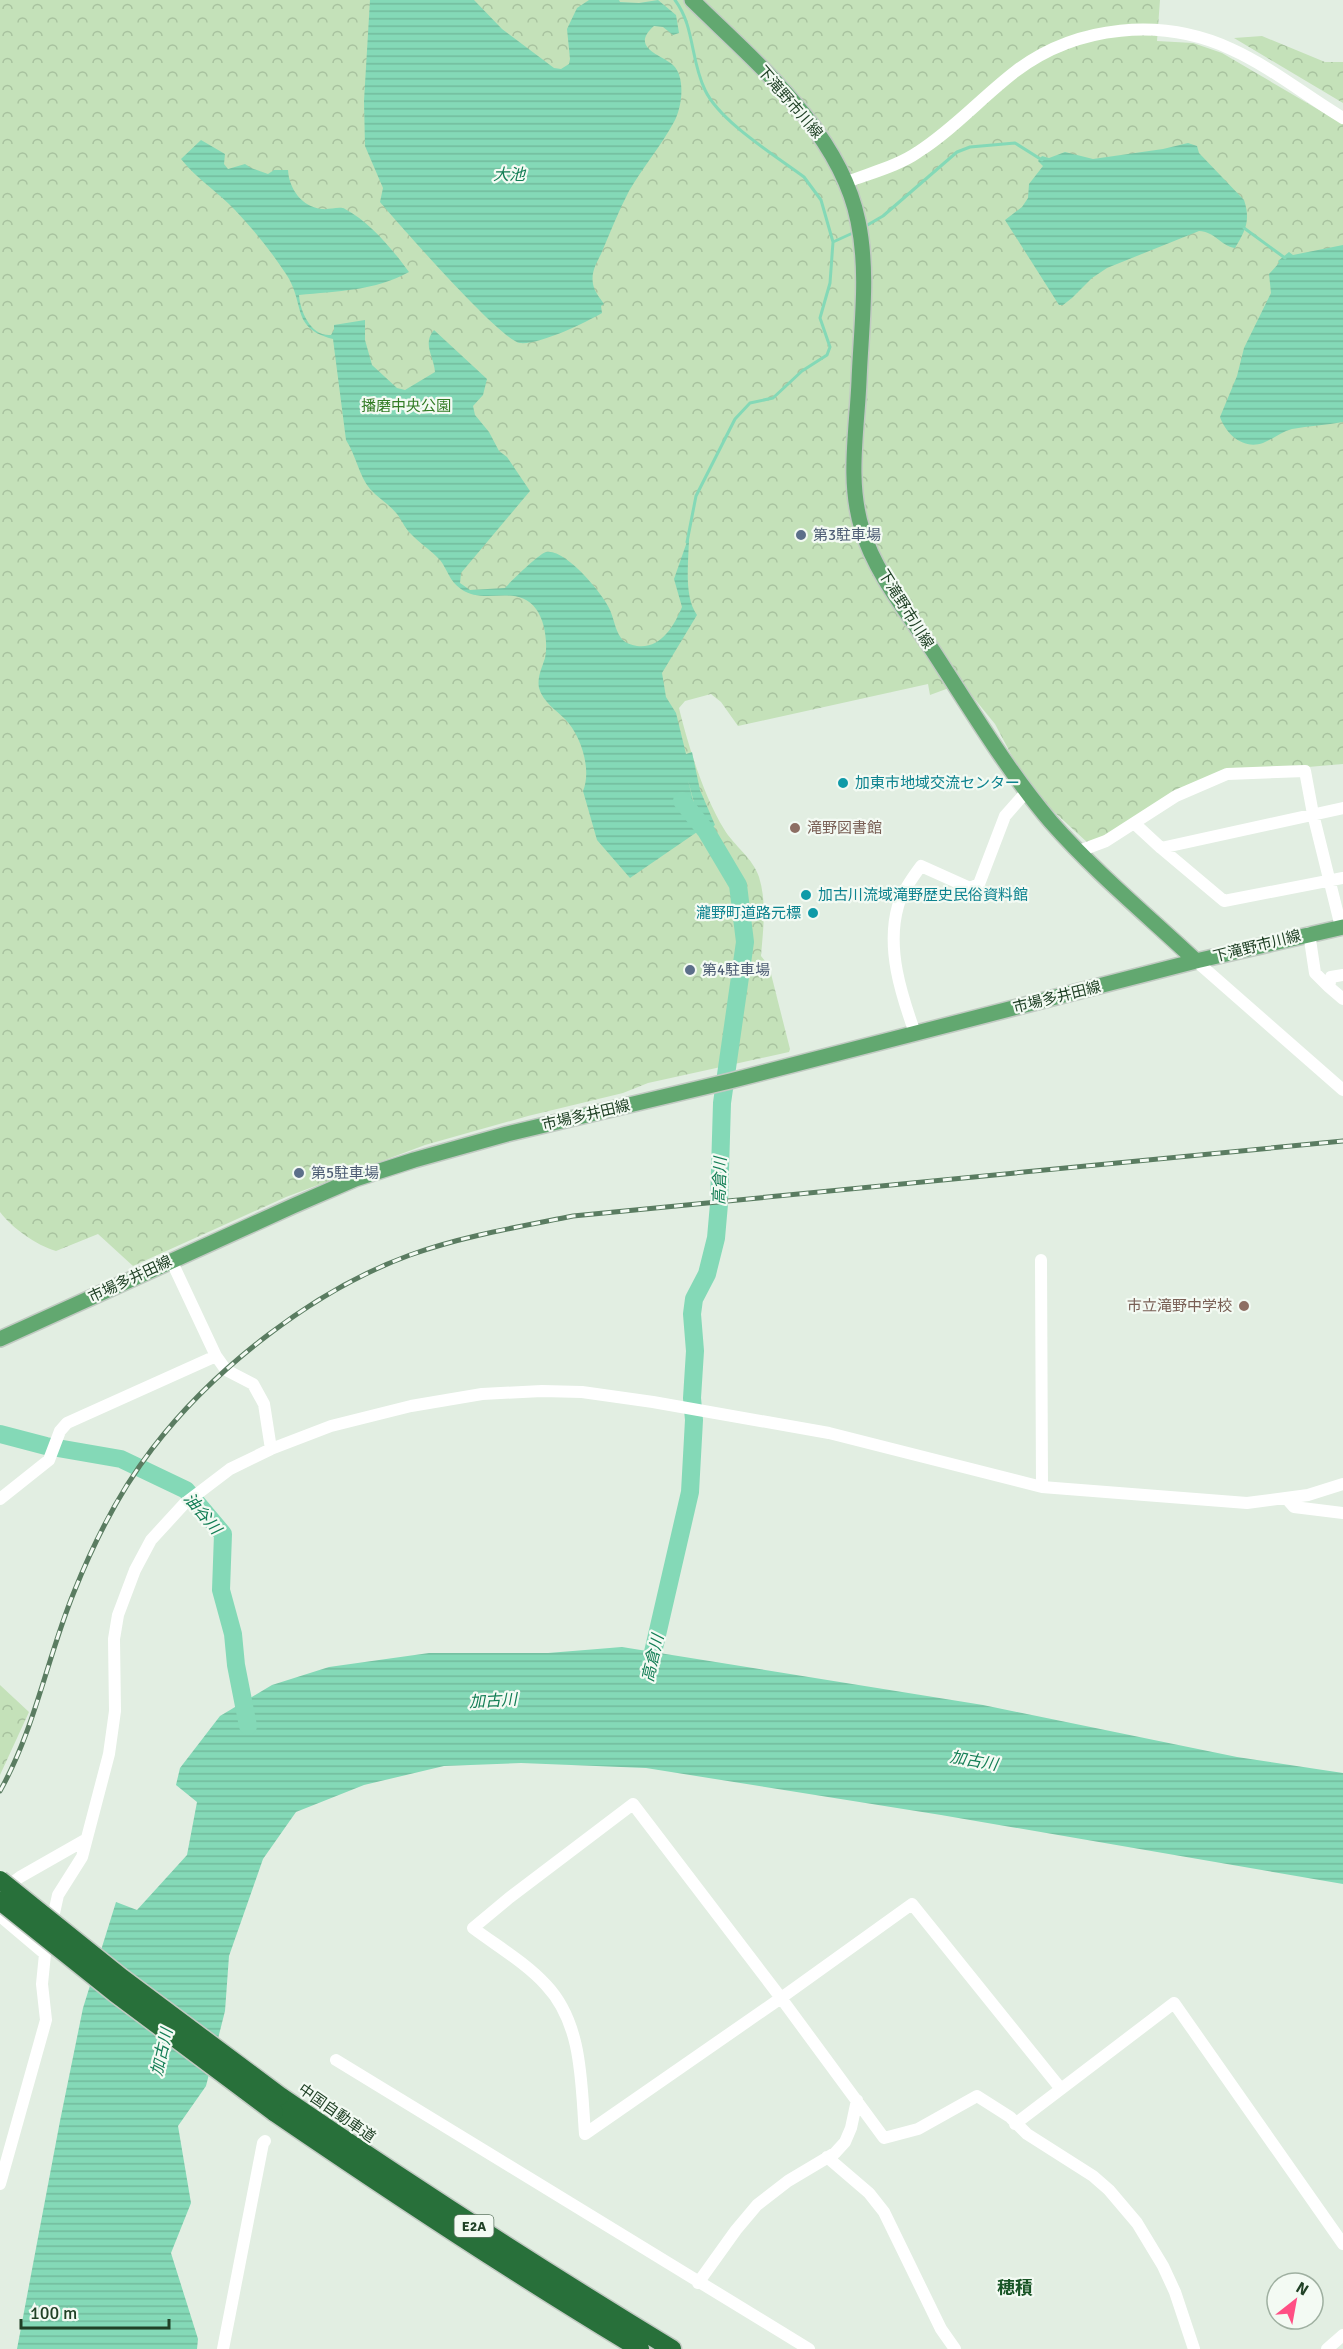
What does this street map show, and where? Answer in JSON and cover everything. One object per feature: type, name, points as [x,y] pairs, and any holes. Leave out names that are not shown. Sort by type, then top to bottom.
[{"type":"highway","name":"中国自動車道","points":[[0,1880],[277,2104],[672,2349]]},
{"type":"highway","name":"中国自動車道","points":[[0,1901],[133,2007],[277,2104],[518,2275],[640,2349]]},
{"type":"main road","name":"下滝野市川線","points":[[692,0],[793,101],[826,142],[847,182],[858,222],[863,254],[854,472],[862,530],[873,556],[903,608],[1027,792],[1079,851],[1196,961],[1342,927]]},
{"type":"main road","name":"市場多井田線","points":[[0,1339],[355,1179],[414,1160],[507,1134],[730,1081],[1196,961]]},
{"type":"street","points":[[847,182],[915,154],[948,132],[1016,71],[1050,49],[1075,39],[1117,31],[1169,30],[1194,35],[1231,49],[1343,118]]},
{"type":"street","points":[[1079,851],[1106,841],[1176,796],[1227,774],[1305,771],[1313,814],[1342,927]]},
{"type":"street","points":[[915,1033],[904,1003],[896,964],[894,937],[898,905],[921,866],[970,888],[979,884],[1005,816],[1027,792]]},
{"type":"street","points":[[1161,848],[1343,808]]},
{"type":"street","points":[[1135,824],[1224,901],[1343,878]]},
{"type":"street","points":[[1309,933],[1315,973],[1343,999]]},
{"type":"street","points":[[1196,961],[1343,1090]]},
{"type":"street","points":[[1329,987],[1331,977],[1343,975]]},
{"type":"street","points":[[171,1260],[216,1356],[226,1370],[253,1384],[264,1404],[270,1449]]},
{"type":"street","points":[[1041,1260],[1042,1487]]},
{"type":"street","points":[[0,1499],[50,1460],[60,1431],[67,1423],[216,1356]]},
{"type":"street","points":[[0,2184],[46,2020],[42,1984],[45,1954],[58,1895],[82,1857],[84,1840],[95,1812],[109,1754],[115,1711],[114,1639],[118,1615],[135,1570],[151,1540],[184,1504],[230,1469],[270,1449],[331,1426],[411,1406],[482,1394],[542,1391],[582,1392],[653,1402],[829,1433],[1042,1487],[1247,1503],[1308,1495],[1343,1484]]},
{"type":"street","points":[[1287,1499],[1294,1507],[1343,1514]]},
{"type":"street","points":[[1061,2089],[912,1904],[781,1998],[585,2134],[577,2050],[570,2023],[560,2003],[546,1985],[473,1928],[633,1804],[781,1998],[884,2138],[918,2129],[977,2096],[1010,2117],[1027,2134],[1093,2176],[1109,2190],[1137,2223],[1149,2241],[1175,2292],[1194,2349]]},
{"type":"street","points":[[0,1892],[20,1877],[84,1840]]},
{"type":"street","points":[[0,1916],[45,1954]]},
{"type":"street","points":[[1015,2124],[1174,2003],[1343,2244]]},
{"type":"street","points":[[336,2060],[809,2349]]},
{"type":"street","points":[[699,2283],[736,2230],[757,2205],[788,2181],[835,2154],[845,2142],[851,2128],[857,2100]]},
{"type":"street","points":[[223,2349],[263,2143],[266,2141]]},
{"type":"street","points":[[827,2157],[869,2193],[884,2212],[941,2329],[955,2349]]},
{"type":"street","points":[[1327,2349],[1343,2335]]},
{"type":"green space","name":"播磨中央公園","points":[[0,0],[1160,0],[1157,41],[1193,43],[1222,53],[1343,124],[1343,764],[1227,774],[1135,824],[1088,843],[1039,798],[1013,758],[995,724],[964,686],[957,685],[930,695],[928,684],[738,726],[721,702],[711,694],[685,701],[679,708],[703,786],[724,829],[752,864],[759,877],[764,906],[761,956],[769,966],[789,1052],[648,1083],[623,1093],[528,1116],[425,1145],[286,1197],[133,1266],[98,1234],[56,1251],[33,1240],[18,1230],[0,1212]]},
{"type":"green space","points":[[1262,36],[1325,62],[1343,62],[1343,103],[1234,38]]},
{"type":"green space","points":[[0,1685],[29,1712],[0,1775]]},
{"type":"water","name":"大池","points":[[370,0],[474,0],[502,29],[554,68],[561,69],[569,64],[570,59],[567,29],[577,8],[589,0],[639,3],[658,0],[676,15],[679,33],[673,35],[663,27],[654,26],[645,40],[650,50],[677,70],[681,85],[679,109],[669,131],[629,191],[594,268],[593,284],[604,304],[601,306],[602,313],[550,337],[520,343],[509,337],[472,303],[380,202],[383,188],[365,146],[364,101]]},
{"type":"water","points":[[201,140],[225,154],[224,164],[228,169],[245,164],[268,174],[274,170],[288,170],[291,184],[303,201],[315,208],[343,208],[363,221],[380,237],[409,272],[369,287],[299,295],[304,315],[312,327],[324,335],[331,335],[334,325],[365,320],[365,340],[372,365],[397,388],[405,390],[435,372],[429,345],[434,330],[487,379],[483,395],[473,406],[475,415],[530,491],[461,573],[460,583],[470,590],[505,588],[543,554],[554,553],[572,564],[599,592],[623,640],[633,645],[645,646],[653,644],[666,635],[682,607],[674,579],[689,536],[688,588],[697,615],[662,673],[666,697],[676,713],[686,754],[692,752],[700,790],[715,825],[704,833],[701,829],[688,780],[700,830],[630,878],[597,840],[583,791],[586,773],[580,743],[571,726],[547,702],[539,688],[539,676],[546,646],[544,626],[539,614],[528,601],[520,597],[480,596],[470,594],[457,586],[440,560],[414,537],[394,510],[366,484],[346,440],[333,339],[319,334],[310,328],[301,314],[296,295],[286,274],[256,233],[181,159]]},
{"type":"water","points":[[1188,143],[1197,146],[1199,153],[1244,200],[1247,214],[1246,226],[1235,248],[1209,233],[1199,231],[1107,268],[1092,278],[1063,305],[1059,305],[1005,220],[1022,207],[1028,198],[1029,184],[1043,166],[1038,161],[1042,156],[1049,158],[1065,152],[1093,159]]},
{"type":"water","points":[[1343,245],[1343,422],[1292,429],[1256,445],[1236,439],[1226,429],[1220,417],[1237,376],[1244,348],[1271,293],[1269,274],[1279,263],[1278,261],[1289,252],[1293,255]]},
{"type":"water","name":"加古川","points":[[622,1647],[983,1705],[1237,1757],[1343,1773],[1343,1884],[941,1815],[646,1768],[521,1763],[444,1766],[364,1785],[296,1812],[263,1859],[229,1956],[225,2011],[206,2086],[178,2126],[191,2203],[171,2253],[198,2339],[197,2349],[17,2349],[83,2008],[116,1902],[137,1910],[187,1855],[197,1802],[176,1785],[180,1768],[220,1716],[272,1685],[329,1667],[429,1653],[548,1653]]},
{"type":"waterway","points":[[675,0],[686,21],[700,78],[712,102],[750,138],[804,177],[821,200],[833,242],[830,283],[820,318],[830,347],[827,355],[802,371],[773,398],[750,403],[735,419],[696,496],[687,542]]},
{"type":"waterway","points":[[864,227],[883,216],[957,152],[970,147],[1015,143],[1042,160]]},
{"type":"waterway","points":[[1244,228],[1285,258]]},
{"type":"waterway","points":[[833,242],[855,232]]},
{"type":"waterway","name":"高倉川","points":[[648,1674],[690,1492],[695,1351],[692,1314],[694,1299],[707,1274],[716,1238],[722,1103],[745,942],[738,885],[706,831],[682,801]]},
{"type":"waterway","name":"油谷川","points":[[0,1434],[46,1446],[121,1459],[186,1490],[223,1534],[221,1590],[233,1634],[236,1665],[248,1726]]},
{"type":"railway","points":[[0,1791],[23,1743],[82,1573],[108,1518],[140,1465],[177,1419],[236,1361],[303,1310],[374,1270],[450,1242],[573,1216],[1343,1141]]},
{"type":"place","name":"第3駐車場","points":[[801,535]]},
{"type":"place","name":"加東市地域交流センター","points":[[843,783]]},
{"type":"place","name":"滝野図書館","points":[[795,828]]},
{"type":"place","name":"加古川流域滝野歴史民俗資料館","points":[[806,895]]},
{"type":"place","name":"瀧野町道路元標","points":[[813,913]]},
{"type":"place","name":"第4駐車場","points":[[690,970]]},
{"type":"place","name":"第5駐車場","points":[[299,1173]]},
{"type":"place","name":"市立滝野中学校","points":[[1244,1306]]},
{"type":"district","name":"穂積","points":[[1015,2288]]}]
